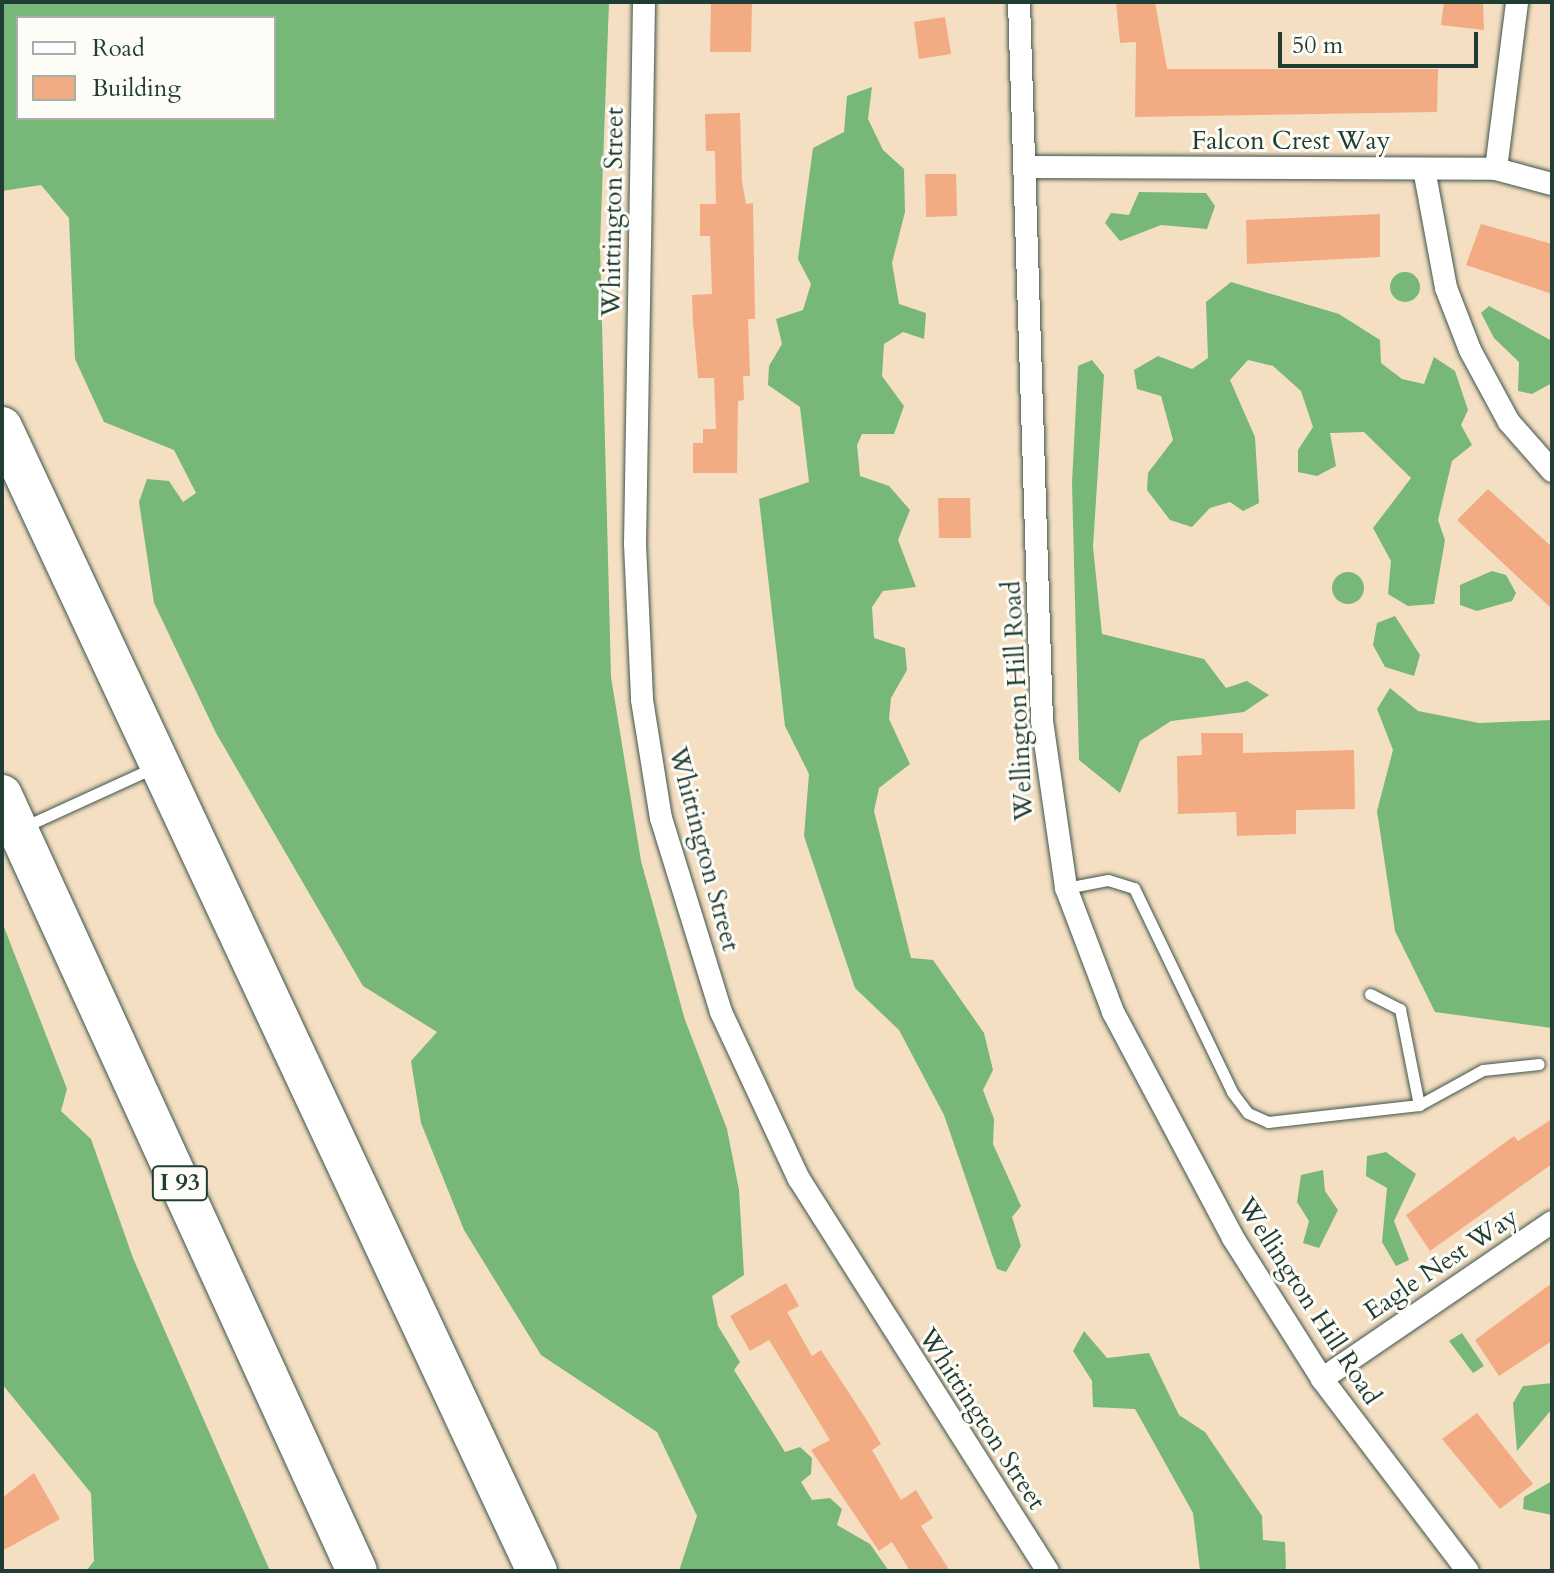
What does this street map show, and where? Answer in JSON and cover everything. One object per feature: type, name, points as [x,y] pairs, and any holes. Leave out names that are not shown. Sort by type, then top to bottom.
[{"type":"highway","points":[[2,427],[157,766],[537,1571]]},
{"type":"highway","name":"I 93","points":[[10,812],[357,1571]]},
{"type":"street","name":"Whittington Street","points":[[644,2],[635,560],[642,700],[661,818],[721,1012],[799,1179],[1048,1571]]},
{"type":"street","name":"Wellington Hill Road","points":[[1019,2],[1028,167],[1042,721],[1066,888],[1146,1078],[1322,1379],[1468,1571]]},
{"type":"street","points":[[1496,169],[1517,2]]},
{"type":"street","name":"Falcon Crest Way","points":[[1028,167],[1496,169],[1552,184]]},
{"type":"street","points":[[1424,169],[1457,321],[1491,395],[1552,471]]},
{"type":"street","name":"Eagle Nest Way","points":[[1322,1379],[1552,1222]]},
{"type":"lane","points":[[10,812],[157,766]]},
{"type":"lane","points":[[1066,888],[1108,880],[1134,888],[1248,1113],[1294,1125],[1419,1105],[1483,1070],[1539,1064]]},
{"type":"lane","points":[[1370,994],[1400,1009],[1419,1105]]},
{"type":"green space","points":[[2,2],[609,2],[600,245],[611,677],[641,861],[685,1020],[727,1129],[739,1190],[744,1275],[712,1296],[718,1326],[740,1362],[734,1370],[785,1452],[800,1447],[812,1458],[811,1474],[801,1482],[812,1500],[830,1498],[842,1509],[837,1525],[870,1544],[889,1571],[679,1571],[697,1516],[657,1432],[541,1355],[464,1230],[421,1123],[411,1061],[437,1032],[363,986],[216,733],[154,603],[139,502],[147,479],[169,481],[183,502],[196,493],[174,450],[104,422],[75,359],[69,218],[41,185],[2,191]]},
{"type":"green space","points":[[872,87],[868,119],[883,150],[904,169],[905,212],[892,263],[899,304],[926,313],[924,339],[903,332],[884,344],[882,376],[904,406],[894,434],[862,434],[857,445],[860,476],[889,486],[910,510],[898,540],[916,587],[883,591],[872,607],[874,638],[905,648],[907,670],[891,698],[889,719],[910,764],[879,788],[874,811],[911,958],[933,960],[984,1033],[993,1070],[983,1090],[994,1119],[993,1144],[1021,1206],[1012,1217],[1021,1246],[1006,1272],[997,1269],[944,1115],[899,1030],[855,988],[804,836],[809,774],[785,726],[759,499],[809,482],[800,407],[768,385],[769,366],[782,344],[776,319],[803,310],[811,284],[798,259],[813,148],[844,132],[847,96]]},
{"type":"green space","points":[[1139,192],[1206,193],[1215,206],[1207,229],[1161,225],[1120,241],[1105,223],[1111,213],[1129,215]]},
{"type":"green space","points":[[1405,272],[1411,273],[1419,281],[1419,293],[1411,301],[1405,302],[1399,301],[1391,293],[1390,287],[1391,281],[1399,273]]},
{"type":"green space","points":[[1231,282],[1339,314],[1380,340],[1381,363],[1402,379],[1424,384],[1434,357],[1455,371],[1468,410],[1461,425],[1472,445],[1452,461],[1438,520],[1445,540],[1434,604],[1408,606],[1388,594],[1391,561],[1373,528],[1411,478],[1364,432],[1330,433],[1336,466],[1317,476],[1298,472],[1298,450],[1313,427],[1301,391],[1273,366],[1248,360],[1230,380],[1255,437],[1259,503],[1243,511],[1230,502],[1210,508],[1192,527],[1170,520],[1147,490],[1148,473],[1173,440],[1161,396],[1137,389],[1134,370],[1158,356],[1192,369],[1208,358],[1206,302]]},
{"type":"green space","points":[[1489,306],[1552,341],[1552,383],[1532,394],[1518,391],[1519,362],[1494,338],[1481,313]]},
{"type":"green space","points":[[1092,360],[1104,375],[1093,547],[1102,634],[1204,659],[1226,688],[1247,681],[1269,695],[1244,712],[1171,721],[1140,741],[1120,793],[1079,760],[1072,482],[1078,366]]},
{"type":"green space","points":[[1492,571],[1506,575],[1516,593],[1512,601],[1477,611],[1460,605],[1460,585]]},
{"type":"green space","points":[[1348,572],[1359,577],[1364,588],[1359,599],[1348,604],[1337,599],[1332,588],[1337,577]]},
{"type":"green space","points":[[1395,616],[1420,655],[1414,676],[1385,667],[1373,645],[1377,623]]},
{"type":"green space","points":[[1390,688],[1418,711],[1479,723],[1552,720],[1552,1028],[1435,1012],[1395,931],[1377,811],[1393,750],[1377,709]]},
{"type":"green space","points":[[2,922],[67,1089],[61,1111],[91,1139],[133,1258],[270,1571],[86,1571],[94,1561],[91,1493],[2,1384]]},
{"type":"green space","points":[[1386,1152],[1416,1174],[1394,1221],[1409,1260],[1396,1266],[1382,1242],[1387,1188],[1366,1176],[1367,1156]]},
{"type":"green space","points":[[1323,1170],[1325,1191],[1338,1210],[1319,1248],[1303,1243],[1309,1221],[1297,1202],[1301,1175]]},
{"type":"green space","points":[[1084,1331],[1107,1358],[1149,1353],[1179,1415],[1205,1432],[1262,1516],[1263,1540],[1285,1542],[1286,1571],[1200,1571],[1193,1513],[1135,1409],[1093,1407],[1092,1381],[1073,1351]]},
{"type":"green space","points":[[1462,1333],[1484,1366],[1473,1373],[1449,1341]]},
{"type":"green space","points":[[1552,1383],[1552,1409],[1517,1451],[1513,1403],[1523,1386]]},
{"type":"green space","points":[[1552,1481],[1552,1515],[1523,1509],[1524,1497]]},
{"type":"building","points":[[711,2],[752,2],[751,52],[710,52]]},
{"type":"building","points":[[1116,2],[1155,2],[1167,69],[1438,69],[1437,112],[1135,117],[1136,42],[1120,43]]},
{"type":"building","points":[[1444,2],[1483,2],[1484,30],[1441,25]]},
{"type":"building","points":[[945,17],[951,54],[919,59],[914,22]]},
{"type":"building","points":[[740,113],[742,181],[746,204],[753,203],[755,319],[748,319],[750,376],[743,376],[744,400],[738,401],[737,473],[693,473],[693,443],[703,443],[703,429],[716,429],[714,378],[698,378],[692,295],[712,294],[710,236],[700,236],[700,204],[716,204],[715,151],[706,151],[705,114]]},
{"type":"building","points":[[925,174],[956,174],[957,216],[926,217]]},
{"type":"building","points":[[1380,214],[1380,257],[1247,264],[1246,220]]},
{"type":"building","points":[[1481,224],[1552,244],[1552,294],[1466,265]]},
{"type":"building","points":[[1488,489],[1552,547],[1552,609],[1457,520]]},
{"type":"building","points":[[938,498],[970,498],[971,538],[939,538]]},
{"type":"building","points":[[1201,733],[1243,733],[1243,753],[1354,750],[1355,809],[1296,810],[1296,834],[1237,836],[1236,812],[1178,814],[1177,756],[1202,755]]},
{"type":"building","points":[[1552,1119],[1552,1164],[1430,1251],[1406,1215],[1514,1136],[1518,1141]]},
{"type":"building","points":[[786,1283],[799,1306],[787,1312],[812,1356],[821,1350],[866,1419],[881,1444],[872,1450],[901,1500],[916,1490],[933,1518],[921,1526],[950,1571],[910,1571],[892,1542],[879,1551],[811,1450],[830,1440],[769,1340],[750,1351],[730,1316]]},
{"type":"building","points":[[1552,1283],[1552,1341],[1499,1376],[1475,1340]]},
{"type":"building","points":[[1477,1413],[1533,1484],[1500,1509],[1442,1439]]},
{"type":"building","points":[[34,1473],[60,1519],[2,1551],[2,1498]]}]
